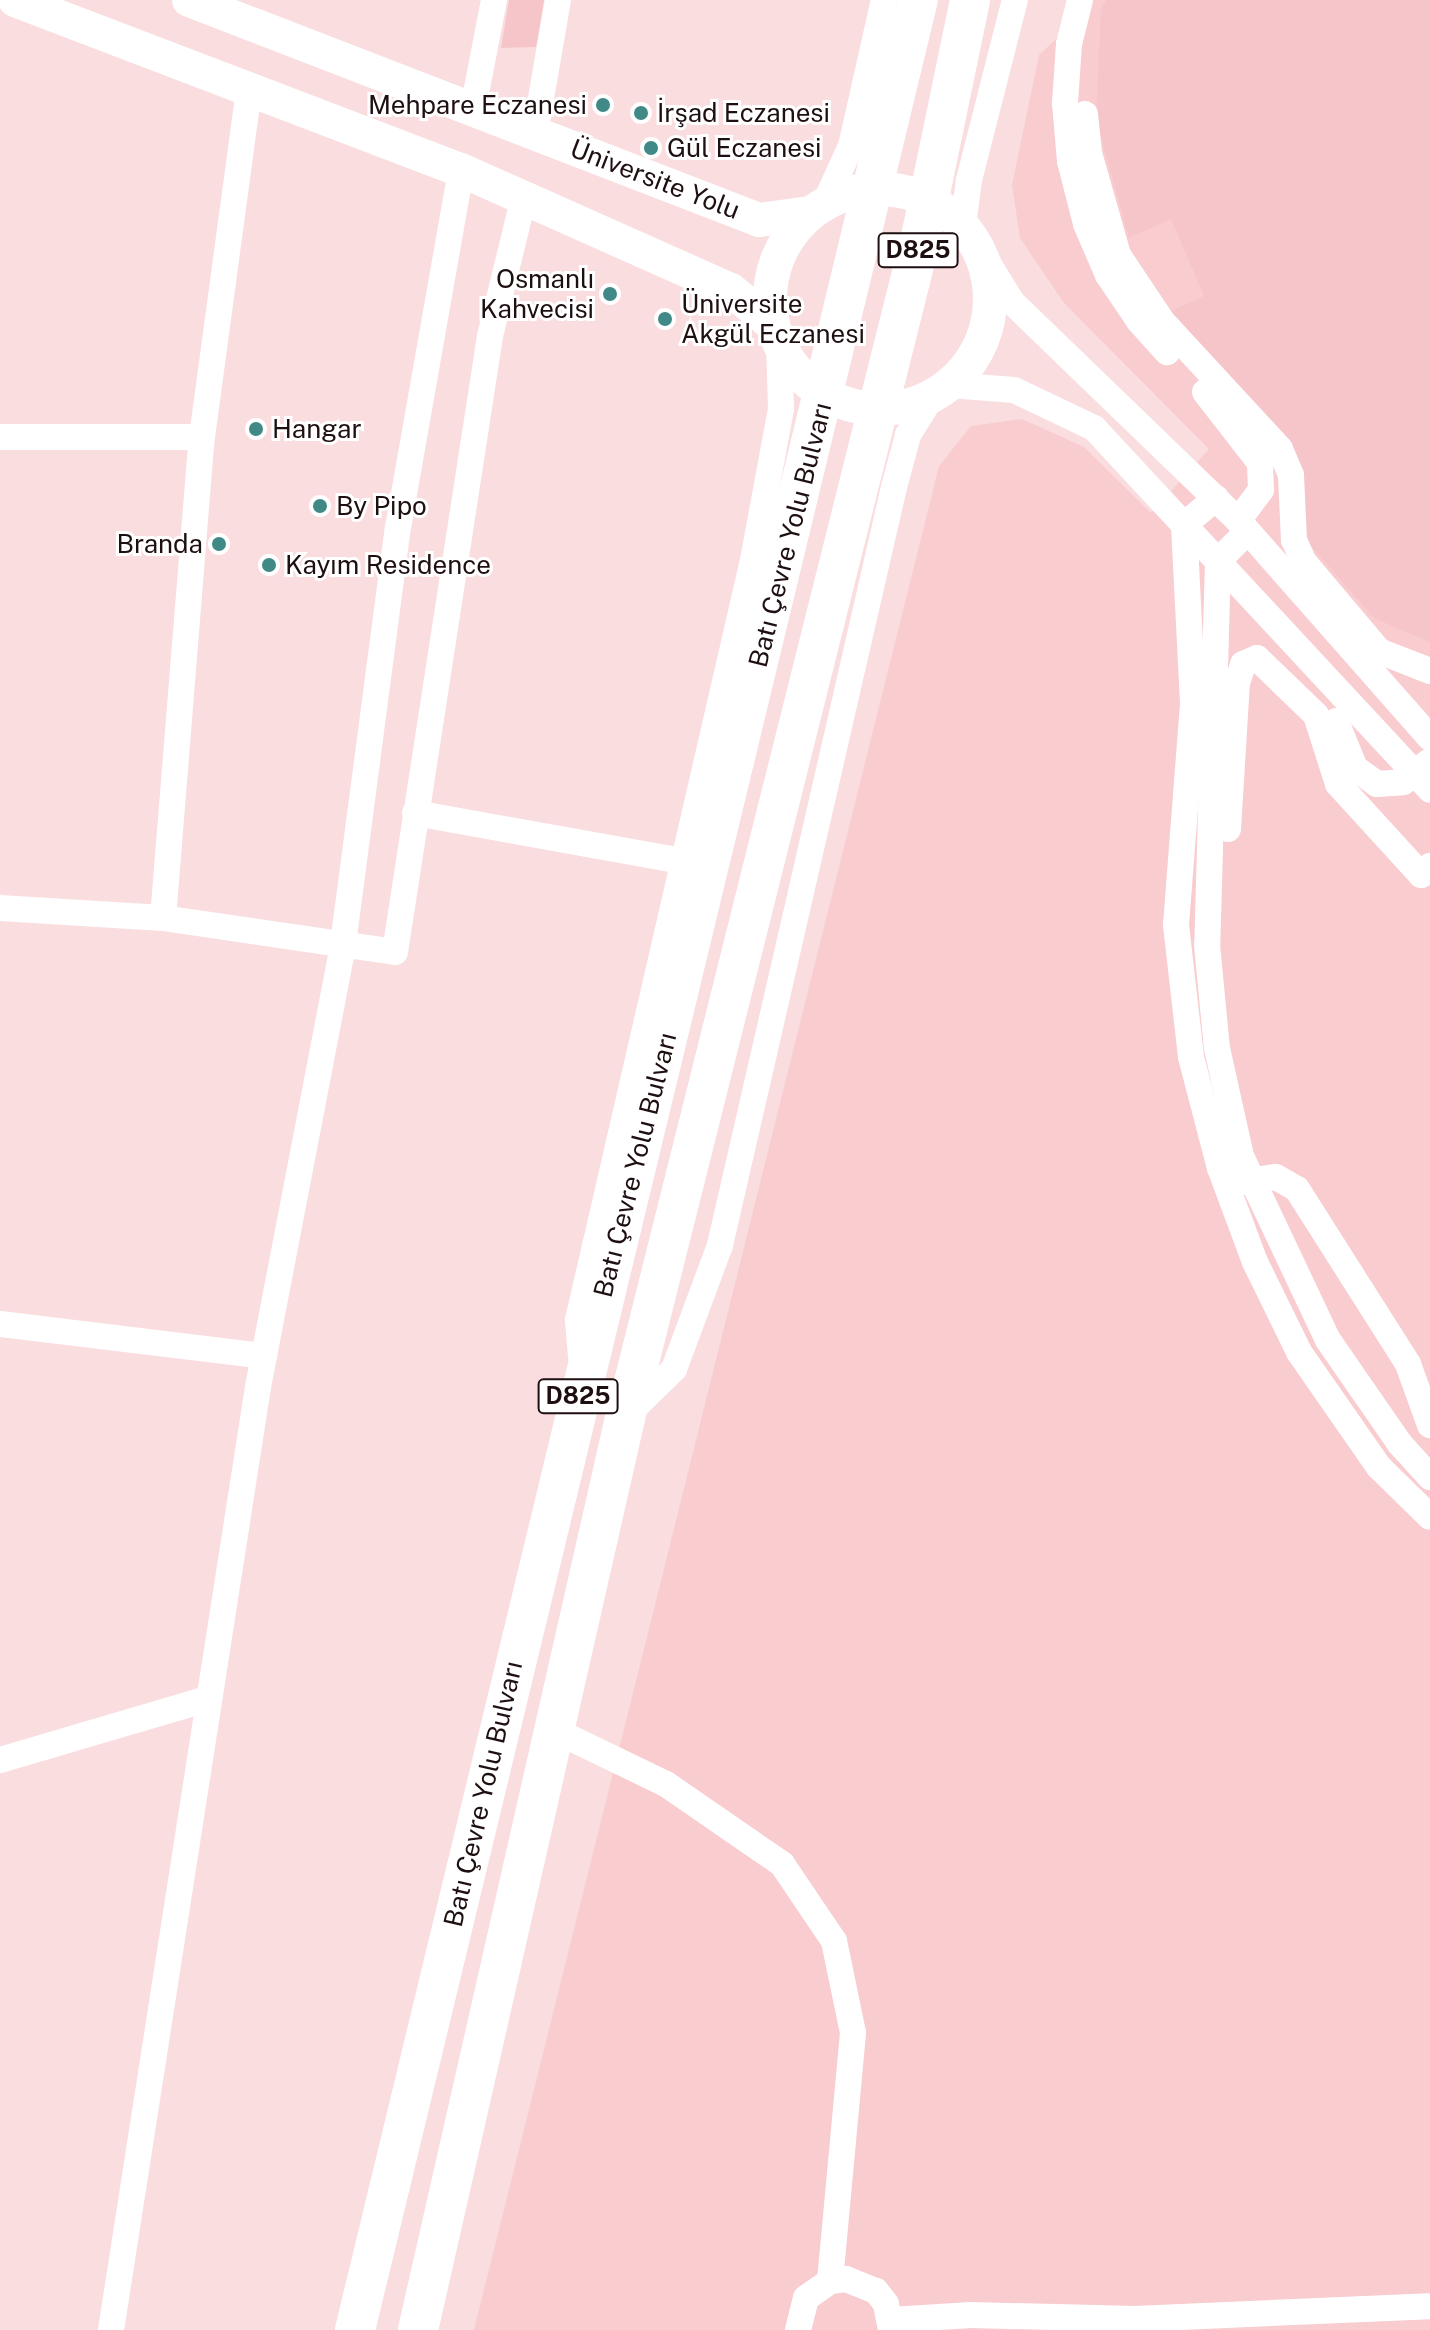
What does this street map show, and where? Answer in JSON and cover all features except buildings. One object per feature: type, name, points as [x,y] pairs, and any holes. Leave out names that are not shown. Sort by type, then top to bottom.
[{"type":"highway","name":"Batı Çevre Yolu Bulvarı","points":[[355,2330],[583,1374],[807,464],[906,3]]},
{"type":"highway","name":"Batı Çevre Yolu Bulvarı","points":[[418,2330],[625,1418],[921,237],[968,11]]},
{"type":"main road","points":[[15,0],[461,170],[731,290],[776,334],[798,373],[826,396],[860,408],[884,409],[940,392],[972,362],[986,334],[991,303],[987,271],[969,234],[941,206],[898,191],[853,191],[817,208],[793,231],[772,276],[776,334]]},
{"type":"main road","name":"Üniversite Yolu","points":[[189,0],[233,8],[473,109],[759,220],[817,208]]},
{"type":"street","points":[[473,109],[494,0]]},
{"type":"street","points":[[535,133],[558,0]]},
{"type":"street","points":[[1015,0],[969,180],[969,234],[1012,302],[1216,498],[1430,738]]},
{"type":"street","points":[[1080,0],[1069,44],[1065,103],[1070,161],[1086,224],[1108,275],[1139,321],[1227,416],[1260,463],[1261,490],[1218,561],[1209,996],[1241,1156],[1239,1182],[1328,1340],[1400,1444],[1430,1477]]},
{"type":"street","points":[[817,208],[851,146],[906,3]]},
{"type":"street","points":[[163,918],[202,437],[249,91]]},
{"type":"street","points":[[1085,114],[1089,153],[1118,255],[1162,321],[1280,449],[1291,475],[1294,540],[1304,562],[1379,651],[1430,671]]},
{"type":"street","points":[[111,2330],[207,1699],[264,1356],[343,944],[398,528],[461,170]]},
{"type":"street","points":[[0,908],[163,918],[395,952],[490,336],[524,197]]},
{"type":"street","points":[[583,1374],[578,1320],[743,610],[781,409],[776,334]]},
{"type":"street","points":[[625,1418],[674,1369],[720,1245],[894,487],[908,435],[940,392],[1014,390],[1094,428],[1321,672],[1425,775]]},
{"type":"street","points":[[0,437],[202,437]]},
{"type":"street","points":[[1184,525],[1216,498]]},
{"type":"street","points":[[1184,525],[1193,704],[1176,925],[1191,1057],[1299,1352],[1379,1467],[1430,1517]]},
{"type":"street","points":[[1352,650],[1430,680]]},
{"type":"street","points":[[1224,880],[1237,683],[1243,664],[1257,658],[1316,715],[1338,784],[1421,875],[1430,866]]},
{"type":"street","points":[[1321,672],[1355,768],[1377,784],[1425,775]]},
{"type":"street","points":[[415,813],[683,861]]},
{"type":"street","points":[[1239,1182],[1276,1177],[1297,1189],[1408,1364],[1430,1425]]},
{"type":"street","points":[[0,1324],[264,1356]]},
{"type":"street","points":[[0,1760],[207,1699]]},
{"type":"street","points":[[552,1729],[666,1784],[782,1864],[834,1941],[853,2033],[830,2281]]},
{"type":"street","points":[[798,2330],[806,2298],[830,2281],[862,2282],[886,2304],[891,2325],[971,2315],[1133,2324],[1430,2306]]},
{"type":"shaded area","points":[[509,0],[544,0],[536,47],[501,48]]},
{"type":"shaded area","points":[[1067,0],[1430,0],[1430,2330],[474,2330],[939,466],[971,426],[1022,419],[1084,447],[1151,513],[1209,449],[1064,303],[1020,238],[1012,185],[1039,55],[1057,38]]},
{"type":"shaded area","points":[[1106,0],[1430,0],[1430,642],[1374,618],[1308,543],[1305,512],[1250,406],[1171,311],[1204,296],[1171,219],[1129,238],[1096,119],[1101,10]]},
{"type":"place","name":"Mehpare Eczanesi","points":[[603,105]]},
{"type":"place","name":"İrşad Eczanesi","points":[[641,113]]},
{"type":"place","name":"Gül Eczanesi","points":[[651,148]]},
{"type":"place","name":"Osmanlı Kahvecisi","points":[[610,294]]},
{"type":"place","name":"Üniversite Akgül Eczanesi","points":[[665,319]]},
{"type":"place","name":"Hangar","points":[[256,429]]},
{"type":"place","name":"By Pipo","points":[[320,506]]},
{"type":"place","name":"Branda","points":[[219,544]]},
{"type":"place","name":"Kayım Residence","points":[[269,565]]}]
